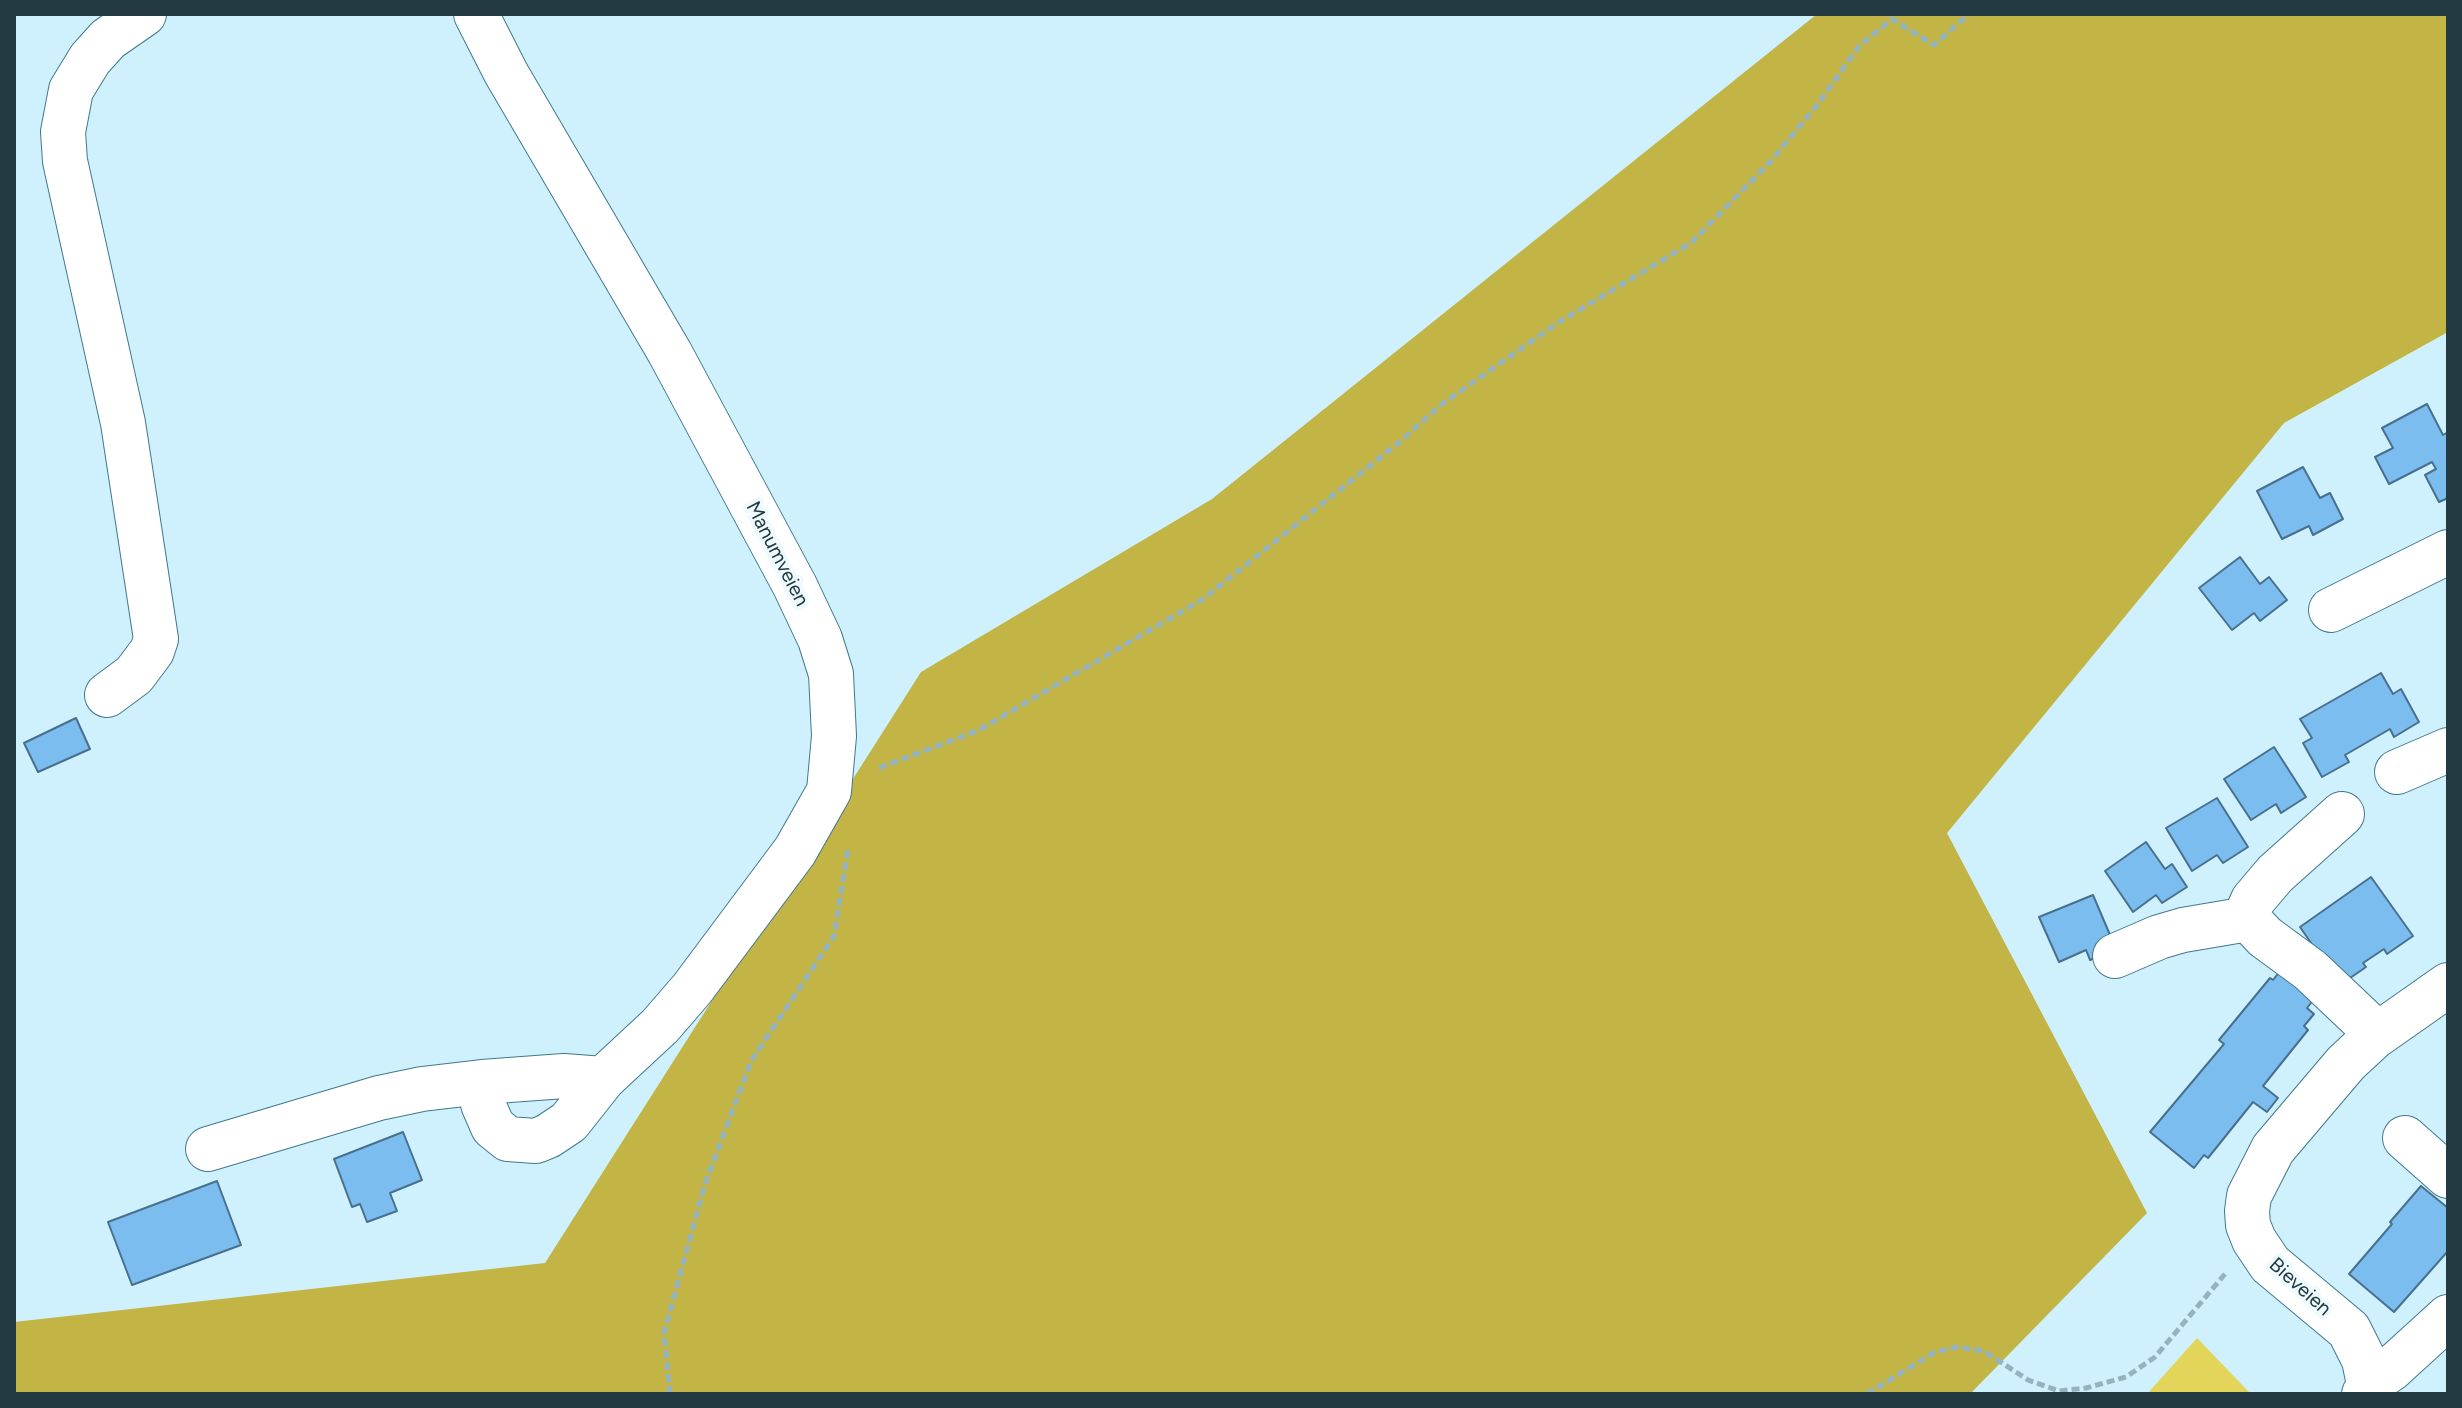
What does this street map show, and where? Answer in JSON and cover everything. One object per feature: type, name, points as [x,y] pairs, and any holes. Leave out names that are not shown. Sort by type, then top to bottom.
[{"type":"street","points":[[107,695],[134,675],[152,651],[156,639],[123,423],[65,161],[63,132],[71,90],[90,59],[108,39],[144,14]]},
{"type":"street","name":"Manumveien","points":[[476,14],[506,73],[670,353],[795,586],[820,639],[831,674],[834,736],[829,791],[795,851],[692,989],[660,1026],[603,1079],[569,1122],[536,1141],[508,1139],[498,1133],[483,1104],[482,1082]]},
{"type":"street","points":[[2331,610],[2448,552]]},
{"type":"street","points":[[2397,772],[2448,750]]},
{"type":"street","points":[[2342,814],[2275,874],[2253,900],[2248,919],[2265,937],[2310,970],[2366,1023],[2374,1037]]},
{"type":"street","points":[[2115,956],[2159,937],[2248,919]]},
{"type":"street","name":"Bieveien","points":[[2367,1389],[2364,1360],[2349,1330],[2270,1264],[2254,1240],[2247,1211],[2249,1196],[2273,1149],[2346,1063],[2374,1037],[2448,985]]},
{"type":"street","points":[[208,1149],[379,1098],[422,1089],[564,1076],[603,1079]]},
{"type":"street","points":[[2405,1138],[2448,1176]]},
{"type":"street","name":"Bieveien","points":[[2367,1389],[2448,1317]]},
{"type":"path","points":[[873,782],[879,768],[979,730],[1203,599],[1338,492],[1442,404],[1559,322],[1691,243],[1770,162],[1818,104],[1859,46],[1892,19],[1934,45],[1969,14]]},
{"type":"path","points":[[834,736],[879,768]]},
{"type":"path","points":[[670,1394],[664,1333],[705,1184],[751,1061],[834,936],[847,851],[852,838]]},
{"type":"path","points":[[1867,1394],[1935,1352],[1957,1347],[1984,1351],[2028,1380],[2059,1391],[2086,1388],[2126,1377],[2155,1357],[2254,1240]]},
{"type":"shaded area","points":[[1817,14],[2448,14],[2448,332],[2284,423],[1947,833],[2147,1213],[1970,1394],[14,1394],[14,1322],[545,1263],[921,672],[1212,499]]},
{"type":"shaded area","points":[[2197,1338],[2251,1394],[2147,1394]]},
{"type":"building","points":[[2427,404],[2443,435],[2448,432],[2448,498],[2439,502],[2425,475],[2436,469],[2432,462],[2389,484],[2375,457],[2393,448],[2382,428]]},
{"type":"building","points":[[2303,467],[2320,498],[2330,493],[2343,519],[2313,535],[2309,526],[2282,539],[2257,491]]},
{"type":"building","points":[[2240,557],[2260,584],[2269,577],[2287,600],[2260,621],[2254,613],[2232,630],[2199,588]]},
{"type":"building","points":[[2381,673],[2393,694],[2401,689],[2419,722],[2394,737],[2390,729],[2345,755],[2349,762],[2322,777],[2303,743],[2312,738],[2300,719]]},
{"type":"building","points":[[76,718],[90,749],[38,772],[24,743]]},
{"type":"building","points":[[2274,747],[2306,797],[2281,813],[2276,804],[2251,820],[2224,779]]},
{"type":"building","points":[[2217,798],[2248,847],[2223,863],[2217,855],[2192,871],[2166,828]]},
{"type":"building","points":[[2146,842],[2165,869],[2172,864],[2187,887],[2162,903],[2156,895],[2133,912],[2105,871]]},
{"type":"building","points":[[2371,877],[2413,936],[2387,954],[2384,949],[2363,963],[2366,967],[2340,985],[2300,927]]},
{"type":"building","points":[[2093,895],[2116,949],[2090,960],[2086,950],[2059,962],[2039,917]]},
{"type":"building","points":[[2284,966],[2318,994],[2307,1008],[2314,1014],[2304,1026],[2308,1030],[2263,1086],[2278,1098],[2267,1112],[2253,1102],[2208,1158],[2204,1155],[2194,1168],[2150,1132],[2224,1044],[2219,1040],[2270,978],[2273,980]]},
{"type":"building","points":[[403,1132],[422,1180],[390,1193],[397,1211],[367,1222],[360,1204],[352,1207],[334,1159]]},
{"type":"building","points":[[217,1181],[241,1245],[132,1285],[108,1222]]},
{"type":"building","points":[[2421,1186],[2448,1208],[2448,1251],[2394,1312],[2349,1274]]}]
